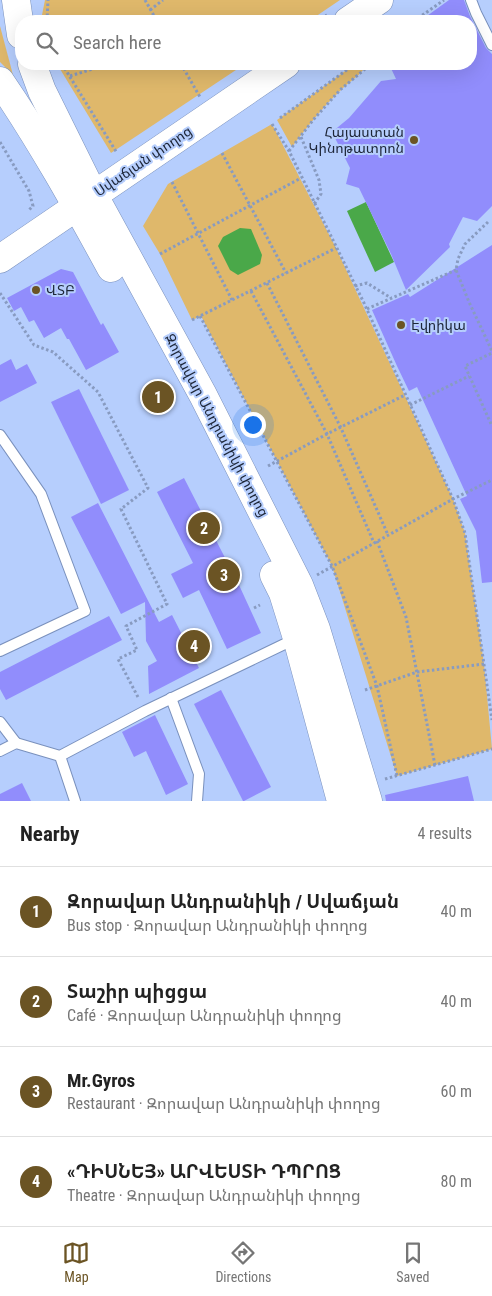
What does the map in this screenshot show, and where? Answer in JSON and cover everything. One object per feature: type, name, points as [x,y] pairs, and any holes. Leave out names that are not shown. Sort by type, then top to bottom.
[{"type":"main road","points":[[16,0],[18,15]]},
{"type":"main road","points":[[357,15],[379,0]]},
{"type":"main road","name":"Զորավար Անդրանիկի փողոց","points":[[34,70],[85,200],[283,594],[307,633],[368,801]]},
{"type":"main road","name":"Սվաճյան փողոց","points":[[0,258],[277,70]]},
{"type":"main road","name":"Զորավար Անդրանիկի փողոց","points":[[0,81],[85,200]]},
{"type":"main road","name":"Զորավար Անդրանիկի փողոց","points":[[307,633],[341,801]]},
{"type":"lane","points":[[471,0],[492,45]]},
{"type":"lane","points":[[0,435],[41,494],[85,611],[0,651]]},
{"type":"lane","points":[[0,722],[16,743],[60,756],[171,698],[307,633]]},
{"type":"lane","points":[[171,698],[199,774],[197,801]]},
{"type":"lane","points":[[0,751],[16,743]]},
{"type":"lane","points":[[60,756],[76,801]]},
{"type":"path","points":[[47,15],[48,0]]},
{"type":"path","points":[[144,0],[153,15]]},
{"type":"path","points":[[150,10],[163,0]]},
{"type":"path","points":[[423,15],[444,0]]},
{"type":"path","points":[[66,70],[117,154]]},
{"type":"path","points":[[70,76],[90,70]]},
{"type":"path","points":[[184,70],[202,100]]},
{"type":"path","points":[[280,118],[347,70]]},
{"type":"path","points":[[288,151],[340,90],[364,70]]},
{"type":"path","points":[[272,124],[288,151],[367,309],[453,500],[465,533],[492,720]]},
{"type":"path","points":[[301,137],[319,180],[321,194],[314,204]]},
{"type":"path","points":[[0,142],[29,191],[33,206],[27,214]]},
{"type":"path","points":[[222,153],[286,273]]},
{"type":"path","points":[[160,254],[301,178]]},
{"type":"path","points":[[172,182],[232,300]]},
{"type":"path","points":[[488,222],[466,244],[458,259],[456,270],[492,352],[465,366],[491,424]]},
{"type":"path","points":[[192,320],[336,248]]},
{"type":"path","points":[[367,309],[456,270]]},
{"type":"path","points":[[267,283],[342,428],[388,536]]},
{"type":"path","points":[[355,286],[367,283],[392,298]]},
{"type":"path","points":[[252,290],[327,434],[376,542],[406,617],[435,765]]},
{"type":"path","points":[[0,293],[34,345],[54,352],[98,392],[148,488],[121,509],[167,604],[126,626],[137,650],[118,659],[145,711]]},
{"type":"path","points":[[200,316],[332,566],[377,686],[397,776]]},
{"type":"path","points":[[410,405],[469,376]]},
{"type":"path","points":[[268,466],[405,395]]},
{"type":"path","points":[[323,571],[492,480]]},
{"type":"path","points":[[254,608],[260,605]]},
{"type":"path","points":[[365,690],[417,672],[484,664]]},
{"type":"path","points":[[385,779],[492,749]]},
{"type":"shaded area","points":[[45,0],[340,0],[318,15],[42,15]]},
{"type":"shaded area","points":[[0,26],[13,75],[0,62]]},
{"type":"shaded area","points":[[61,70],[236,70],[111,153]]},
{"type":"shaded area","points":[[347,70],[363,70],[321,111],[292,147],[277,120]]},
{"type":"shaded area","points":[[272,124],[336,248],[453,499],[465,533],[484,664],[492,749],[397,776],[332,566],[201,316],[192,320],[160,254],[143,226],[168,184]]},
{"type":"shaded area","points":[[366,202],[394,262],[375,272],[347,211]]},
{"type":"shaded area","points":[[240,228],[251,229],[262,255],[260,264],[238,275],[230,270],[218,246],[223,237]]},
{"type":"building","name":"Հայաստան Կինոթատրոն","points":[[449,0],[464,0],[470,15],[428,15]]},
{"type":"building","name":"Հայաստան Կինոթատրոն","points":[[477,30],[486,48],[492,54],[492,206],[477,221],[463,217],[449,244],[450,247],[406,290],[359,188],[346,184],[350,168],[332,132],[349,118],[381,81],[396,79],[392,70],[477,70]]},
{"type":"building","points":[[492,245],[492,582],[482,583],[476,531],[460,499],[467,496],[417,387],[409,391],[372,310],[408,294],[410,297]]},
{"type":"building","points":[[61,269],[73,272],[101,325],[103,323],[119,352],[86,370],[61,328],[44,338],[34,320],[29,322],[21,307],[14,311],[7,298]]},
{"type":"building","points":[[11,359],[16,370],[27,364],[37,383],[0,402],[0,365]]},
{"type":"building","points":[[79,389],[129,490],[101,504],[51,402]]},
{"type":"building","points":[[184,478],[239,585],[261,633],[227,649],[199,590],[183,598],[171,574],[193,563],[157,492]]},
{"type":"building","points":[[98,503],[159,622],[172,615],[199,668],[149,694],[148,666],[157,661],[146,641],[145,602],[121,614],[71,517]]},
{"type":"building","points":[[109,616],[122,640],[6,700],[0,689],[0,672]]},
{"type":"building","points":[[221,690],[271,787],[244,801],[194,704]]},
{"type":"building","points":[[155,715],[188,784],[166,795],[146,751],[134,757],[122,732]]},
{"type":"building","points":[[468,776],[474,801],[386,801],[385,795]]},
{"type":"building","points":[[22,783],[31,801],[0,801],[0,794]]},
{"type":"place","name":"Հայաստան Կինոթատրոն","points":[[414,140]]},
{"type":"place","name":"ՎՏԲ","points":[[36,290]]},
{"type":"place","name":"Էվրիկա","points":[[401,325]]},
{"type":"place","name":"Զորավար Անդրանիկի / Սվաճյան","points":[[158,397]]},
{"type":"place","name":"Տաշիր պիցցա","points":[[204,528]]},
{"type":"place","name":"Mr.Gyros","points":[[224,575]]},
{"type":"place","name":"«ԴԻՍՆԵՅ» ԱՐՎԵՍՏԻ ԴՊՐՈՑ","points":[[194,646]]}]
